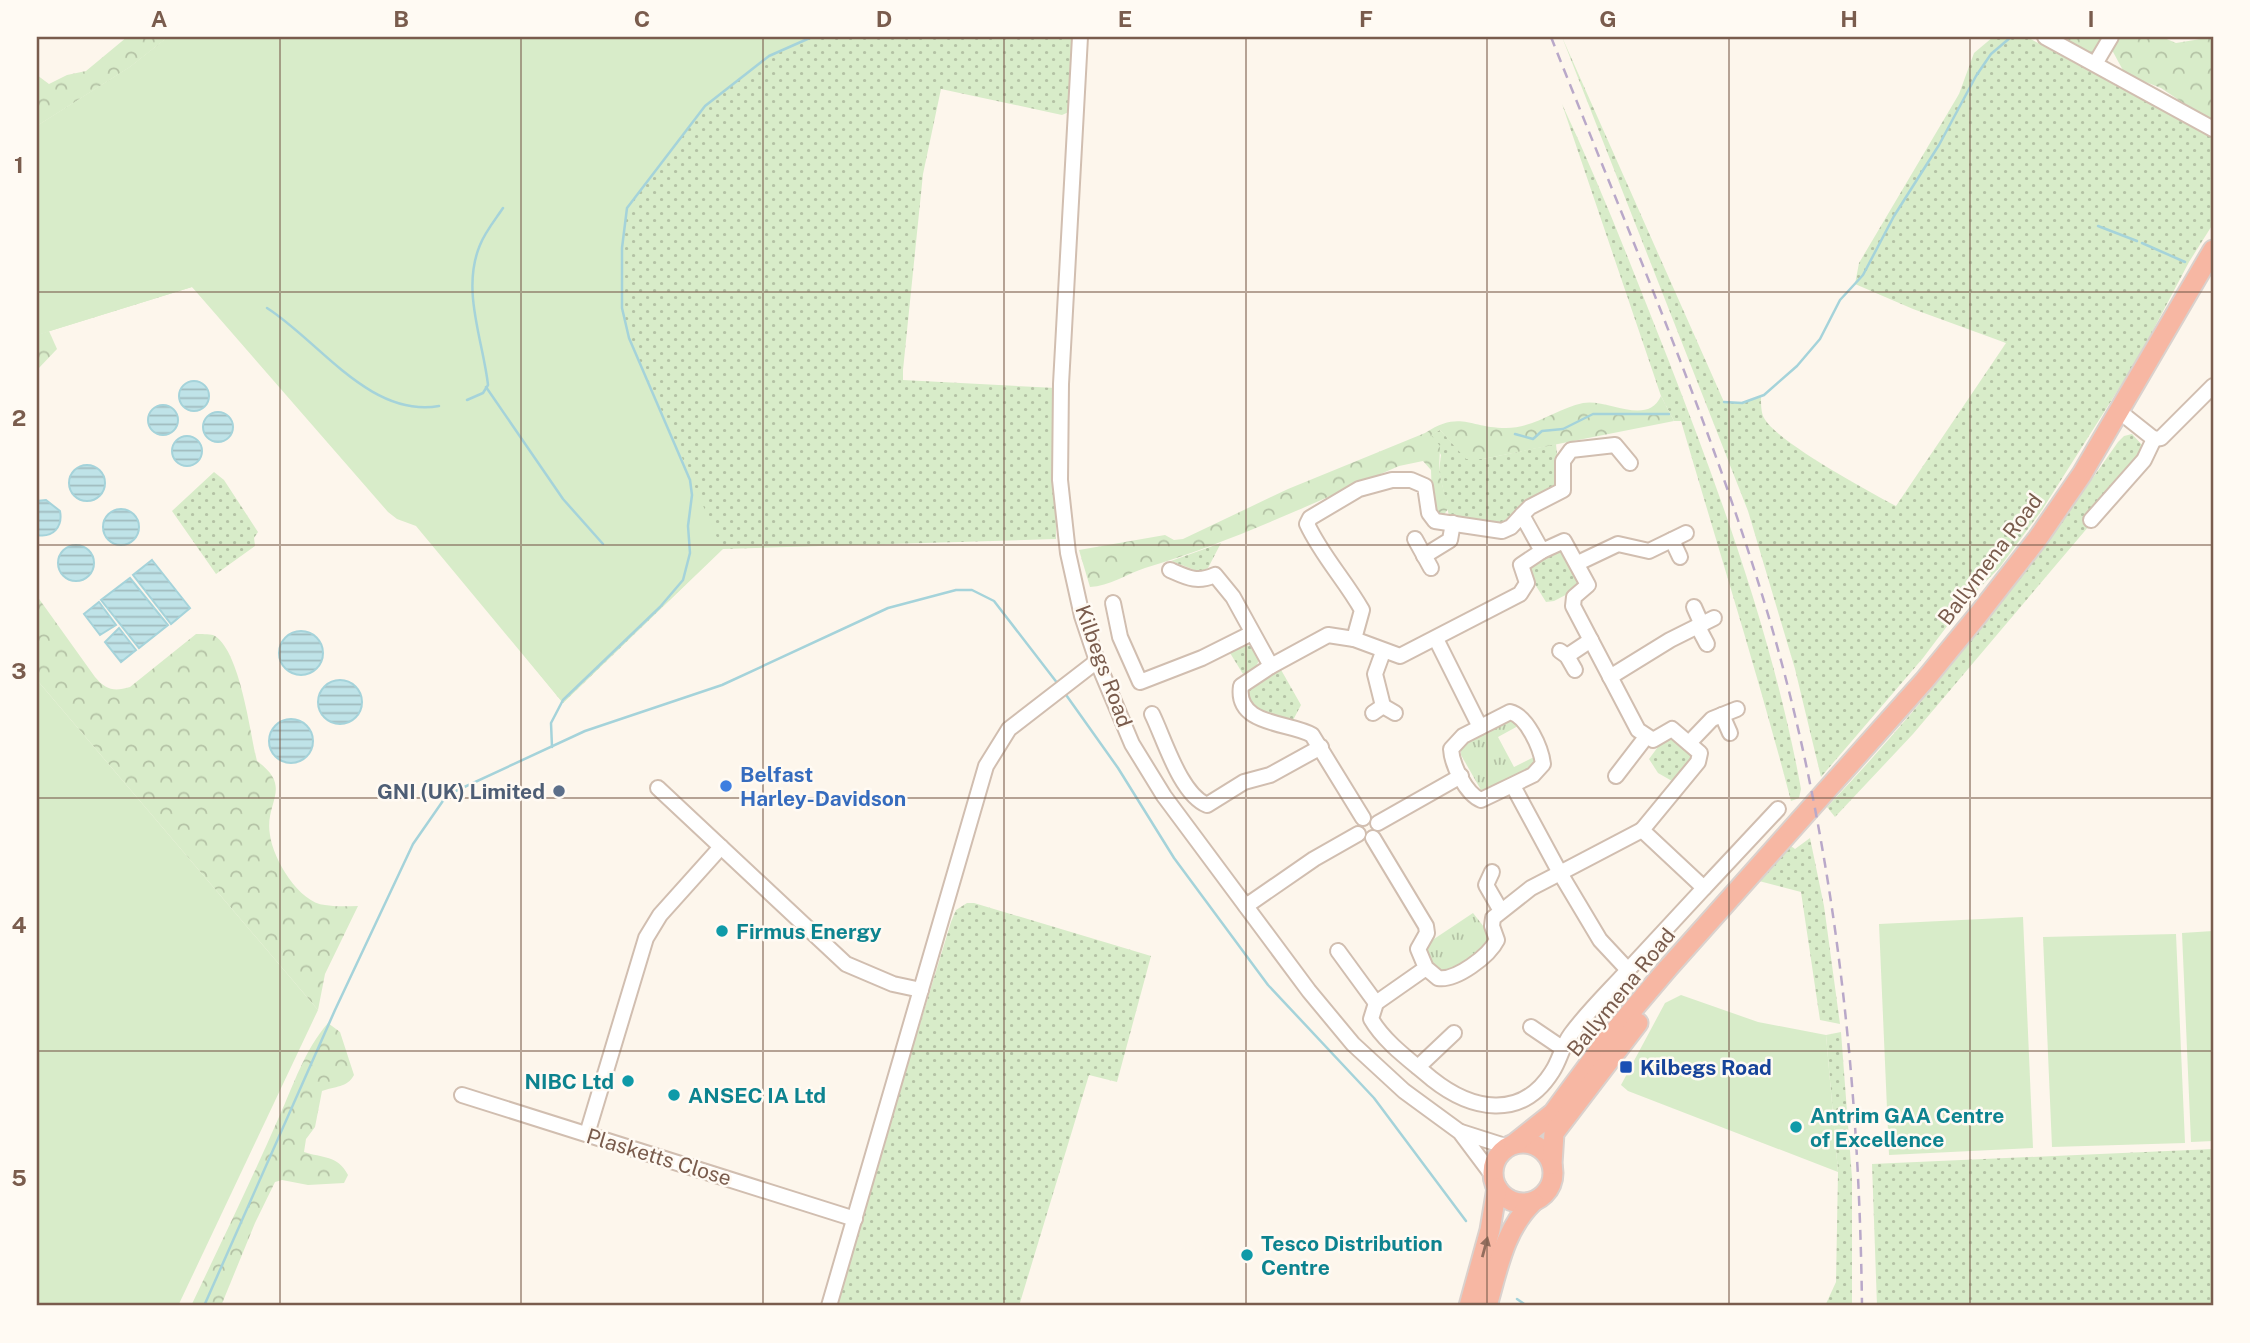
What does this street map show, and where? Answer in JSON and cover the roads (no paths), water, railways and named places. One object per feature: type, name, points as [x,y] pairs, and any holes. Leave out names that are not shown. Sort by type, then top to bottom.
[{"type":"highway","name":"Ballymena Road","points":[[1511,1145],[1553,1112],[1607,1040],[1759,863],[1916,691],[1978,615],[2038,538],[2120,412],[2213,250]]},
{"type":"highway","name":"Ballymena Road","points":[[1552,1164],[1551,1145],[1563,1119],[1759,863]]},
{"type":"highway","points":[[1469,1306],[1490,1230],[1495,1162],[1511,1145],[1523,1142],[1541,1148],[1552,1164],[1551,1185],[1516,1218],[1507,1237],[1488,1306]]},
{"type":"highway","points":[[1495,1182],[1512,1201],[1533,1202]]},
{"type":"street","name":"Kilbegs Road","points":[[1080,37],[1061,384],[1060,480],[1068,553],[1082,616],[1107,689],[1132,744],[1164,796],[1309,992],[1353,1044],[1404,1091],[1460,1132],[1495,1182]]},
{"type":"street","points":[[2045,37],[2213,129]]},
{"type":"street","points":[[2095,64],[2111,37]]},
{"type":"street","points":[[2091,520],[2144,460],[2154,439],[2164,436],[2213,386]]},
{"type":"street","points":[[2120,412],[2154,439]]},
{"type":"street","points":[[1308,521],[1359,489],[1392,480],[1420,482],[1425,486],[1432,518],[1502,531],[1511,527],[1522,515],[1563,490],[1563,461],[1571,450],[1615,445],[1630,463]]},
{"type":"street","points":[[1522,515],[1542,551]]},
{"type":"street","points":[[1293,516],[1308,521],[1328,563],[1348,584],[1362,610],[1354,639]]},
{"type":"street","points":[[1415,539],[1427,562],[1450,540],[1453,523]]},
{"type":"street","points":[[1578,563],[1618,544],[1646,551],[1686,533]]},
{"type":"street","points":[[1672,540],[1680,557]]},
{"type":"street","points":[[1363,818],[1321,747],[1308,732],[1266,722],[1254,716],[1247,707],[1241,686],[1328,635],[1354,639],[1394,656],[1407,654],[1524,591],[1527,583],[1521,565],[1564,541],[1588,584],[1574,597],[1572,604],[1639,730],[1646,737],[1655,739],[1672,729],[1700,753],[1700,759],[1642,830],[1531,888],[1501,911],[1492,919],[1496,943],[1479,959],[1449,979],[1438,978],[1426,968],[1418,949],[1427,933],[1426,926],[1373,838]]},
{"type":"street","points":[[1170,570],[1202,581],[1216,570],[1271,666]]},
{"type":"street","points":[[1113,603],[1119,637],[1143,688],[1252,633]]},
{"type":"street","points":[[1693,607],[1705,623],[1707,644]]},
{"type":"street","points":[[1610,677],[1670,640],[1705,623]]},
{"type":"street","points":[[1436,639],[1480,727]]},
{"type":"street","points":[[1575,670],[1562,653],[1591,640]]},
{"type":"street","points":[[1383,652],[1375,674],[1384,711]]},
{"type":"street","points":[[829,1306],[986,766],[1009,729],[1097,661]]},
{"type":"street","points":[[1074,677],[1107,689]]},
{"type":"street","points":[[1689,743],[1705,725],[1737,709]]},
{"type":"street","points":[[1507,713],[1514,713],[1522,718],[1542,757],[1542,767],[1513,786],[1481,800],[1471,793],[1452,757],[1452,746],[1480,727],[1507,713]]},
{"type":"street","points":[[1152,714],[1182,777],[1195,795],[1207,805],[1244,782],[1270,775],[1321,747]]},
{"type":"street","points":[[1722,715],[1730,733]]},
{"type":"street","points":[[1616,776],[1646,737]]},
{"type":"street","points":[[1378,823],[1461,776]]},
{"type":"street","points":[[1513,786],[1600,940],[1628,970]]},
{"type":"street","points":[[657,788],[846,964],[863,973],[921,990]]},
{"type":"street","points":[[1426,968],[1376,1003],[1370,1014],[1373,1023],[1418,1067],[1464,1100],[1500,1106],[1524,1098],[1539,1087],[1552,1072],[1562,1048],[1588,1013],[1773,814],[1756,808]]},
{"type":"street","points":[[1363,818],[1373,818],[1378,823],[1378,834],[1373,838],[1366,839],[1358,834],[1357,827],[1363,818]]},
{"type":"street","points":[[1642,830],[1704,888]]},
{"type":"street","points":[[1246,906],[1358,834]]},
{"type":"street","points":[[587,1134],[646,938],[660,915],[722,847]]},
{"type":"street","points":[[1484,880],[1501,911]]},
{"type":"street","points":[[1338,951],[1376,1003]]},
{"type":"street","points":[[1531,1027],[1562,1048]]},
{"type":"street","points":[[1418,1067],[1454,1033]]},
{"type":"street","name":"Plasketts Close","points":[[462,1095],[855,1219]]},
{"type":"street","name":"Kilbegs Road","points":[[1460,1132],[1511,1145]]},
{"type":"water","points":[[194,381],[200,382],[208,390],[208,402],[200,410],[194,411],[188,410],[180,402],[179,396],[180,390],[188,382]]},
{"type":"water","points":[[163,405],[169,406],[177,414],[177,426],[169,434],[163,435],[157,434],[149,426],[148,420],[149,414],[157,406]]},
{"type":"water","points":[[218,412],[224,413],[232,421],[232,433],[224,441],[218,442],[212,441],[204,433],[203,427],[204,421],[212,413]]},
{"type":"water","points":[[187,436],[193,437],[201,445],[201,457],[193,465],[187,466],[181,465],[173,457],[172,451],[173,445],[181,437]]},
{"type":"water","points":[[87,465],[100,470],[105,483],[100,496],[87,501],[74,496],[69,483],[74,470]]},
{"type":"water","points":[[46,500],[60,511],[60,522],[52,533],[37,535],[37,501]]},
{"type":"water","points":[[121,509],[134,514],[139,527],[134,540],[121,545],[108,540],[103,527],[108,514]]},
{"type":"water","points":[[76,545],[89,550],[94,563],[89,576],[76,581],[63,576],[58,563],[63,550]]},
{"type":"water","points":[[152,560],[190,608],[171,624],[133,575]]},
{"type":"water","points":[[130,578],[168,625],[139,648],[101,600]]},
{"type":"water","points":[[99,602],[116,625],[100,635],[84,614]]},
{"type":"water","points":[[119,628],[136,650],[121,662],[105,642]]},
{"type":"water","points":[[301,631],[316,638],[323,653],[316,668],[301,675],[286,668],[279,653],[286,638]]},
{"type":"water","points":[[340,680],[355,687],[362,702],[355,717],[340,724],[325,717],[318,702],[325,687]]},
{"type":"water","points":[[291,719],[306,726],[313,741],[306,756],[291,763],[276,756],[269,741],[276,726]]},
{"type":"waterway","points":[[552,747],[551,723],[563,700],[660,607],[683,580],[690,553],[690,480],[629,338],[622,308],[622,248],[627,208],[705,106],[769,56],[812,37]]},
{"type":"waterway","points":[[1724,402],[1742,403],[1764,395],[1797,366],[1820,339],[1840,300],[1863,275],[1894,216],[1939,145],[1976,76],[1991,54],[2011,37]]},
{"type":"waterway","points":[[467,400],[483,393],[488,385],[475,315],[473,280],[480,245],[503,208]]},
{"type":"waterway","points":[[2098,226],[2137,241]]},
{"type":"waterway","points":[[2142,243],[2185,262]]},
{"type":"waterway","points":[[267,308],[368,389],[390,400],[414,407],[439,406]]},
{"type":"waterway","points":[[486,387],[563,499],[603,544]]},
{"type":"waterway","points":[[1515,434],[1533,439],[1542,431],[1563,429],[1593,414],[1669,414]]},
{"type":"waterway","points":[[204,1306],[335,1010],[413,844],[447,795],[585,731],[722,685],[888,608],[956,590],[972,590],[994,601],[1058,684]]},
{"type":"waterway","points":[[1064,692],[1118,768],[1174,858],[1268,985],[1374,1098],[1466,1221]]},
{"type":"waterway","points":[[1517,1299],[1527,1306]]},
{"type":"railway","points":[[1551,37],[1661,311],[1713,449],[1760,588],[1785,675],[1806,764],[1837,943],[1855,1125],[1862,1306]]},
{"type":"place","name":"Belfast Harley-Davidson","points":[[726,786]]},
{"type":"place","name":"GNI (UK) Limited","points":[[559,791]]},
{"type":"place","name":"Firmus Energy","points":[[722,931]]},
{"type":"place","name":"Kilbegs Road","points":[[1626,1067]]},
{"type":"place","name":"NIBC Ltd","points":[[628,1081]]},
{"type":"place","name":"ANSEC IA Ltd","points":[[674,1095]]},
{"type":"place","name":"Antrim GAA Centre of Excellence","points":[[1796,1127]]},
{"type":"place","name":"Tesco Distribution Centre","points":[[1247,1255]]}]
